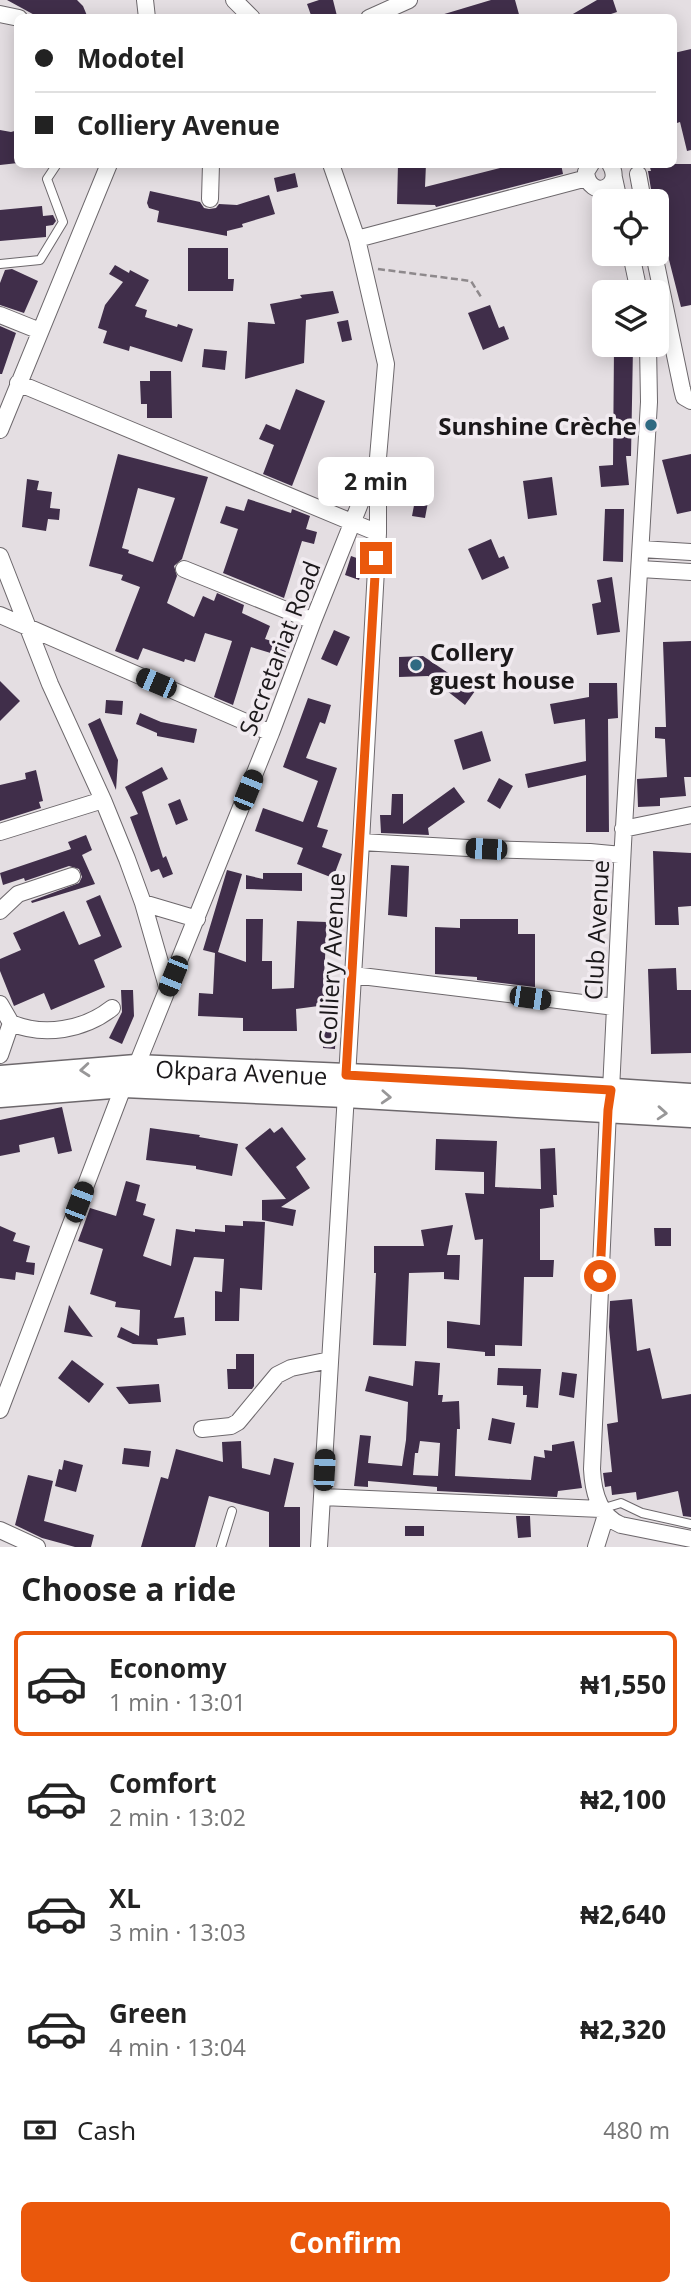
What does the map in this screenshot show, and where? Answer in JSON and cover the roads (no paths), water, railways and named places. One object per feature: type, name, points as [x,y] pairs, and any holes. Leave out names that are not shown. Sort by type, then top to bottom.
[{"type":"main road","name":"Okpara Avenue","points":[[0,1095],[130,1076]]},
{"type":"main road","name":"Okpara Avenue","points":[[0,1078],[130,1076],[610,1100],[691,1096]]},
{"type":"main road","name":"Okpara Avenue","points":[[610,1100],[691,1115]]},
{"type":"street","points":[[378,14],[409,0]]},
{"type":"street","points":[[0,430],[107,168]]},
{"type":"street","points":[[210,199],[211,168]]},
{"type":"street","points":[[332,168],[365,268],[386,364],[378,458]]},
{"type":"street","points":[[357,239],[595,183],[606,188],[613,169]]},
{"type":"street","points":[[613,169],[617,189]]},
{"type":"street","points":[[638,174],[641,189]]},
{"type":"street","points":[[657,266],[684,397],[691,401]]},
{"type":"street","points":[[0,315],[40,331]]},
{"type":"street","name":"Club Avenue","points":[[603,1512],[593,1476],[592,1443],[623,829],[649,402],[648,357]]},
{"type":"street","points":[[18,383],[352,520],[377,533]]},
{"type":"street","name":"Secretariat Road","points":[[0,1410],[4,1383],[197,919],[378,458]]},
{"type":"street","name":"Colliery Avenue","points":[[319,1547],[361,842],[377,533],[378,458]]},
{"type":"street","points":[[641,549],[691,552]]},
{"type":"street","points":[[0,556],[50,684],[103,800],[143,903],[167,990]]},
{"type":"street","points":[[184,569],[313,621]]},
{"type":"street","points":[[640,569],[691,572]]},
{"type":"street","points":[[0,615],[271,733]]},
{"type":"street","points":[[0,832],[103,800]]},
{"type":"street","points":[[623,829],[691,815]]},
{"type":"street","points":[[361,842],[622,855]]},
{"type":"street","points":[[0,911],[18,894],[72,876]]},
{"type":"street","points":[[143,903],[197,919]]},
{"type":"street","points":[[353,975],[615,1007]]},
{"type":"street","points":[[0,1004],[11,1023],[34,1030],[66,1029],[100,1018],[112,1008]]},
{"type":"street","points":[[0,1055],[11,1023]]},
{"type":"street","points":[[202,1429],[231,1426],[238,1422],[284,1370],[330,1360]]},
{"type":"street","points":[[322,1497],[603,1512],[621,1525],[687,1537]]},
{"type":"street","points":[[596,1547],[603,1512]]},
{"type":"street","points":[[0,1530],[37,1547]]},
{"type":"lane","points":[[0,264],[40,260],[63,222],[47,179],[54,168]]},
{"type":"lane","points":[[221,1547],[232,1511]]},
{"type":"place","name":"Sunshine Crèche","points":[[651,425]]},
{"type":"place","name":"Collery guest house","points":[[416,665]]}]
